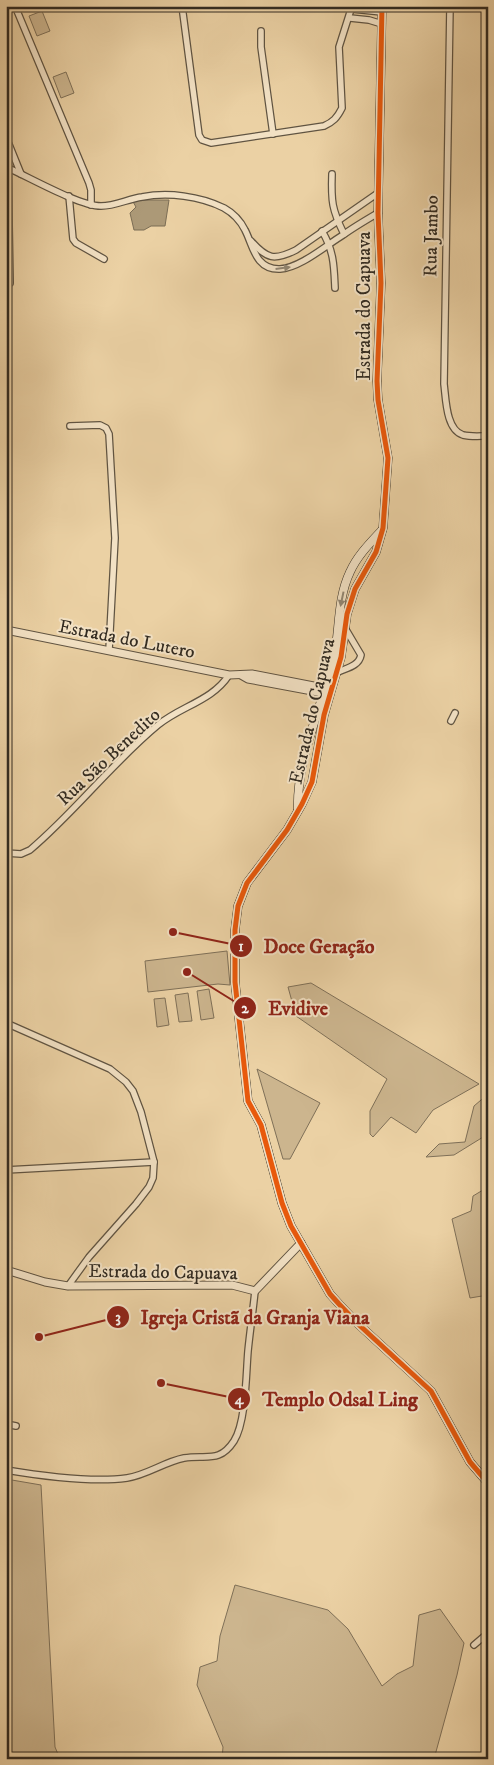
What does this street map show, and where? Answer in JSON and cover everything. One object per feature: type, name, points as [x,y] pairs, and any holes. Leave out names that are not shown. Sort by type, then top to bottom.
[{"type":"main road","name":"Estrada do Capuava","points":[[382,9],[378,193],[381,282],[377,381],[378,400],[388,458],[383,528],[376,552],[361,578],[351,601],[338,672],[324,715],[314,775],[306,796],[287,830],[247,883],[238,906],[234,948],[240,1040],[248,1101],[260,1125],[282,1203],[301,1243],[330,1294],[357,1323],[431,1391],[470,1462],[488,1483]]},
{"type":"main road","name":"Estrada do Capuava","points":[[298,810],[297,798],[309,740],[334,658],[342,597],[350,572],[363,551],[383,528]]},
{"type":"main road","points":[[350,572],[358,571],[361,578]]},
{"type":"main road","points":[[302,773],[308,776],[314,775]]},
{"type":"street","points":[[15,6],[89,183],[92,205]]},
{"type":"street","points":[[182,6],[199,135],[202,140],[211,143],[324,126],[332,123],[338,117],[342,108],[339,47],[352,8],[382,9]]},
{"type":"street","name":"Rua Jambo","points":[[450,6],[444,384],[449,416],[455,431],[461,435],[488,436]]},
{"type":"street","points":[[350,18],[369,20],[382,24]]},
{"type":"street","points":[[261,31],[261,47],[273,134]]},
{"type":"street","points":[[6,137],[21,174]]},
{"type":"street","points":[[10,283],[7,168],[92,205],[109,205],[142,196],[158,195],[181,196],[202,200],[224,208],[236,216],[260,261],[274,269],[297,265],[378,213]]},
{"type":"street","points":[[332,174],[331,202],[337,221],[344,234]]},
{"type":"street","points":[[249,240],[261,252],[276,258],[296,250],[378,193]]},
{"type":"street","points":[[69,196],[73,239],[104,259]]},
{"type":"street","points":[[322,231],[330,244],[334,259],[335,288]]},
{"type":"street","points":[[311,239],[318,251]]},
{"type":"street","points":[[70,426],[100,425],[106,428],[108,434],[115,538],[109,650]]},
{"type":"street","points":[[338,672],[357,664],[361,655],[345,628]]},
{"type":"street","name":"Estrada do Lutero","points":[[6,630],[229,675],[252,674],[323,691]]},
{"type":"street","name":"Rua São Benedito","points":[[6,853],[21,854],[30,850],[160,724],[211,694],[229,675]]},
{"type":"street","points":[[451,721],[455,713]]},
{"type":"street","points":[[6,1023],[110,1069],[126,1082],[133,1091],[141,1112],[154,1162],[153,1178],[146,1191],[89,1256],[68,1286]]},
{"type":"street","points":[[6,1170],[154,1162]]},
{"type":"street","name":"Estrada do Capuava","points":[[6,1270],[45,1282],[68,1286],[232,1285],[255,1291],[301,1243]]},
{"type":"street","points":[[6,1470],[43,1476],[127,1478],[145,1474],[184,1458],[211,1458],[225,1452],[234,1441],[239,1430],[255,1291]]},
{"type":"street","points":[[6,1424],[16,1426]]},
{"type":"street","points":[[474,1645],[488,1632]]},
{"type":"shaded area","points":[[42,11],[50,31],[37,36],[29,16]]},
{"type":"shaded area","points":[[66,72],[74,93],[61,98],[53,77]]},
{"type":"shaded area","points":[[132,200],[169,200],[165,226],[151,226],[144,230],[134,230],[130,213],[136,207]]},
{"type":"shaded area","points":[[227,951],[230,985],[218,984],[148,992],[145,961]]},
{"type":"shaded area","points":[[311,983],[479,1084],[433,1110],[416,1133],[391,1117],[373,1137],[370,1134],[370,1111],[387,1079],[296,1016],[288,987]]},
{"type":"shaded area","points":[[209,989],[214,1018],[201,1020],[197,991]]},
{"type":"shaded area","points":[[188,993],[192,1021],[179,1022],[175,995]]},
{"type":"shaded area","points":[[165,998],[169,1025],[157,1027],[154,999]]},
{"type":"shaded area","points":[[257,1069],[320,1103],[290,1159],[283,1159]]},
{"type":"shaded area","points":[[488,1094],[488,1134],[454,1155],[426,1157],[439,1144],[465,1142],[474,1106]]},
{"type":"shaded area","points":[[488,1187],[488,1295],[470,1298],[452,1219],[471,1211],[473,1196]]},
{"type":"shaded area","points":[[6,1479],[41,1485],[55,1747],[60,1759],[6,1759]]},
{"type":"shaded area","points":[[235,1585],[328,1610],[348,1629],[382,1686],[397,1674],[413,1666],[419,1615],[440,1609],[464,1643],[434,1759],[222,1759],[223,1747],[197,1685],[200,1667],[217,1661],[220,1636]]},
{"type":"cycle path","points":[[382,6],[378,213],[381,283],[377,381],[378,400],[388,458],[383,528],[376,552],[355,589],[347,614],[341,657],[324,715],[312,782],[287,830],[247,883],[238,906],[235,930],[235,982],[248,1101],[261,1125],[282,1203],[291,1226],[330,1294],[357,1323],[431,1391],[470,1462],[488,1483]]},
{"type":"place","name":"Doce Geração","points":[[173,932]]},
{"type":"place","name":"Evidive","points":[[187,972]]},
{"type":"place","name":"Igreja Cristã da Granja Viana","points":[[39,1337]]},
{"type":"place","name":"Templo Odsal Ling","points":[[161,1383]]}]
